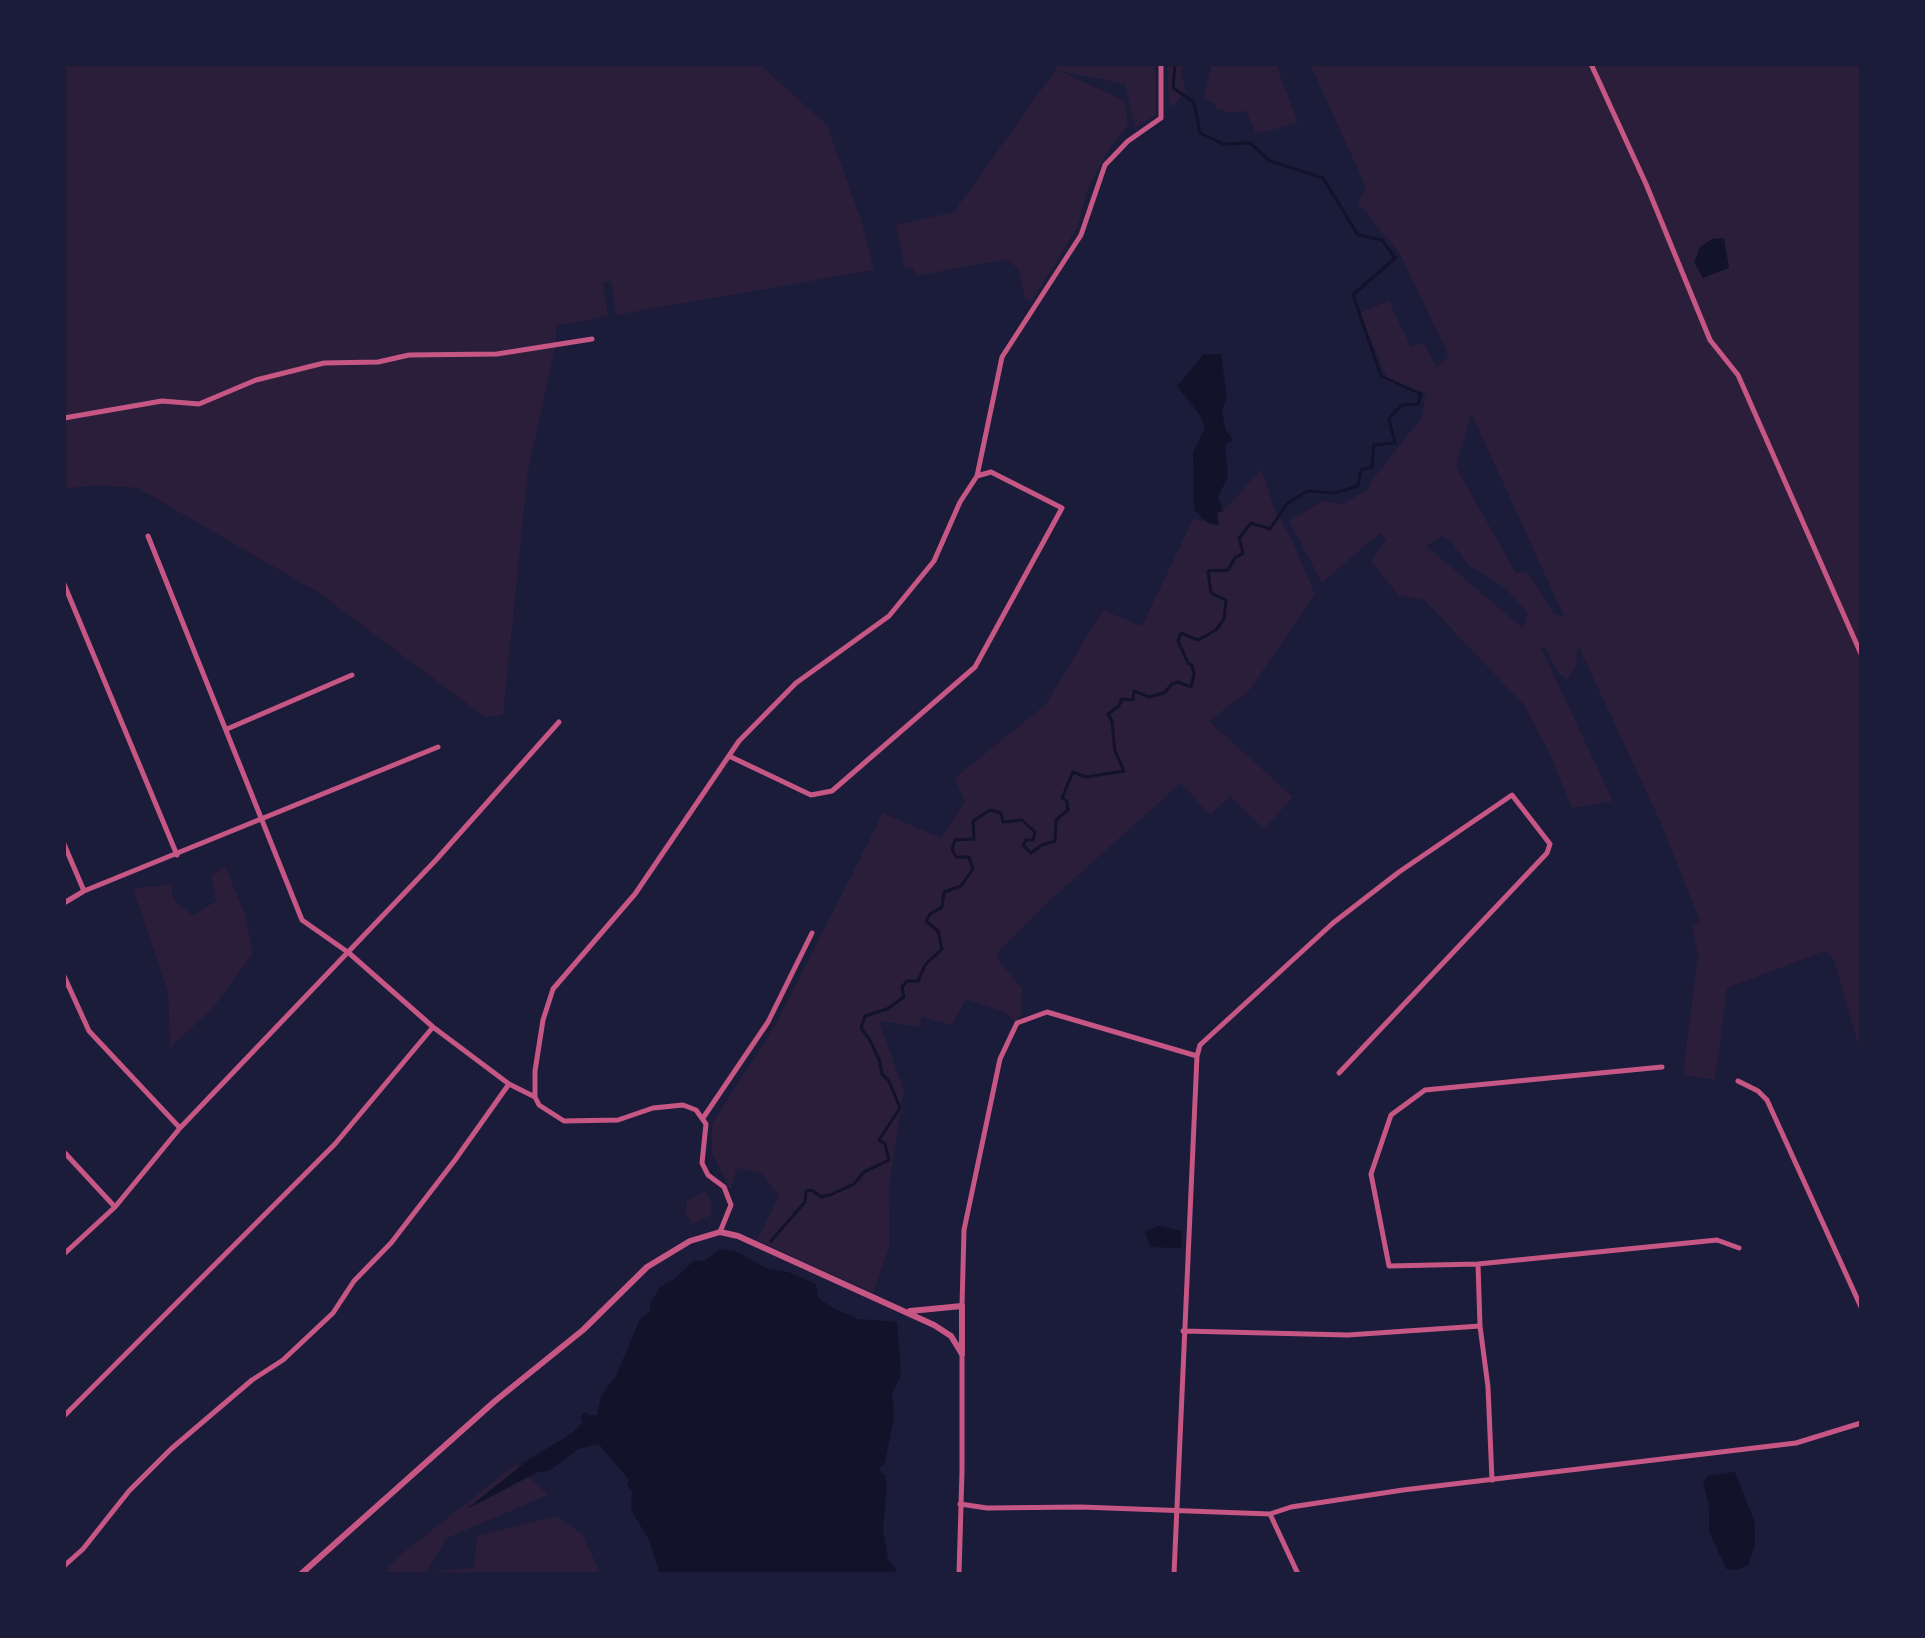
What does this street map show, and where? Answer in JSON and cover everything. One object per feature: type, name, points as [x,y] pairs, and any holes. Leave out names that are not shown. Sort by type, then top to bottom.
[{"type":"street","points":[[535,1097],[535,1071],[543,1020],[553,989],[635,894],[739,741],[796,683],[889,616],[934,561],[960,502],[977,476],[1002,357],[1081,235],[1105,165],[1128,141],[1161,118],[1161,64]]},
{"type":"street","points":[[1591,64],[1646,184],[1710,340],[1738,375],[1861,654]]},
{"type":"street","points":[[64,418],[162,401],[199,404],[256,380],[324,363],[378,362],[409,355],[497,354],[592,339]]},
{"type":"street","points":[[729,756],[811,795],[832,791],[975,667],[1062,508],[991,472],[977,476]]},
{"type":"street","points":[[148,536],[302,920],[349,953],[433,1027],[509,1084],[535,1097],[545,1110],[564,1121],[618,1120],[653,1108],[683,1105],[696,1110],[706,1124],[702,1163],[708,1175],[724,1187],[731,1205],[720,1232]]},
{"type":"street","points":[[64,584],[177,855]]},
{"type":"street","points":[[227,729],[352,675]]},
{"type":"street","points":[[64,1254],[115,1207],[180,1128],[349,953],[559,722]]},
{"type":"street","points":[[64,903],[84,891],[438,747]]},
{"type":"street","points":[[1174,1574],[1183,1331],[1200,1045],[1333,923],[1399,872],[1512,795],[1550,844],[1547,853],[1339,1073]]},
{"type":"street","points":[[64,844],[84,891]]},
{"type":"street","points":[[703,1118],[768,1022],[812,933]]},
{"type":"street","points":[[64,976],[89,1031],[180,1128]]},
{"type":"street","points":[[959,1574],[964,1230],[1000,1059],[1017,1023],[1047,1012],[1197,1056]]},
{"type":"street","points":[[64,1416],[335,1144],[433,1027]]},
{"type":"street","points":[[1662,1067],[1425,1090],[1391,1115],[1371,1174],[1389,1266],[1478,1264],[1717,1240],[1739,1248]]},
{"type":"street","points":[[1738,1081],[1758,1091],[1767,1100],[1861,1307]]},
{"type":"street","points":[[64,1566],[83,1549],[129,1491],[171,1449],[252,1380],[283,1360],[333,1313],[354,1281],[410,1219],[509,1084]]},
{"type":"street","points":[[64,1152],[115,1207]]},
{"type":"street","points":[[301,1574],[495,1401],[583,1330],[647,1267],[690,1241],[720,1232],[738,1236],[908,1311],[951,1336],[962,1354]]},
{"type":"street","points":[[1478,1264],[1492,1480]]},
{"type":"street","points":[[908,1311],[962,1306]]},
{"type":"street","points":[[1183,1331],[1348,1335],[1480,1326]]},
{"type":"street","points":[[951,1336],[962,1330]]},
{"type":"street","points":[[960,1504],[987,1508],[1270,1514],[1291,1507],[1403,1490],[1796,1443],[1861,1423]]},
{"type":"street","points":[[1270,1514],[1298,1574]]},
{"type":"shaded area","points":[[64,64],[759,64],[827,125],[862,223],[874,270],[616,315],[611,281],[603,283],[608,316],[556,326],[556,343],[528,471],[503,715],[485,717],[319,593],[138,488],[95,485],[64,489]]},
{"type":"shaded area","points":[[1056,64],[1155,64],[1156,115],[1135,128],[1125,84],[1060,71],[1125,101],[1128,126],[1110,147],[1088,188],[1077,228],[1032,301],[1025,299],[1019,270],[1007,259],[916,276],[913,268],[905,270],[896,225],[954,212],[1056,69]]},
{"type":"shaded area","points":[[1167,64],[1186,64],[1181,72],[1186,91],[1169,107]]},
{"type":"shaded area","points":[[1212,64],[1276,64],[1298,123],[1256,134],[1246,111],[1233,113],[1214,108],[1216,104],[1203,99]]},
{"type":"shaded area","points":[[1310,64],[1861,64],[1861,1054],[1834,960],[1825,951],[1727,988],[1715,1080],[1686,1075],[1683,1071],[1698,955],[1692,926],[1700,921],[1660,821],[1578,645],[1576,667],[1567,680],[1557,672],[1545,646],[1541,648],[1613,801],[1572,808],[1549,752],[1524,705],[1424,600],[1399,596],[1371,561],[1386,540],[1380,533],[1322,583],[1289,521],[1323,501],[1343,504],[1369,489],[1370,483],[1422,417],[1426,393],[1389,382],[1359,313],[1389,301],[1411,347],[1424,343],[1437,367],[1449,356],[1400,254],[1358,203],[1366,187]],"holes":[[[1472,415],[1564,616],[1554,614],[1528,572],[1516,573],[1456,467]],[[1441,536],[1450,540],[1468,565],[1504,587],[1528,613],[1523,628],[1426,546]]]},
{"type":"shaded area","points":[[1724,238],[1729,268],[1703,278],[1694,262],[1700,247],[1712,239]]},
{"type":"shaded area","points":[[1204,354],[1221,354],[1227,396],[1222,412],[1226,430],[1233,440],[1225,445],[1228,476],[1218,497],[1223,511],[1217,513],[1219,525],[1208,523],[1194,510],[1193,452],[1205,428],[1200,415],[1177,386]]},
{"type":"shaded area","points":[[1262,469],[1273,506],[1291,538],[1315,594],[1248,692],[1209,721],[1293,797],[1264,829],[1230,796],[1210,815],[1181,783],[1047,903],[998,952],[998,960],[1022,988],[1022,1012],[1017,1023],[1004,1012],[966,999],[952,1025],[921,1017],[921,1027],[879,1021],[904,1091],[890,1178],[889,1248],[873,1293],[757,1240],[779,1196],[762,1174],[737,1168],[730,1190],[712,1153],[712,1124],[776,1024],[883,813],[941,838],[965,801],[955,778],[1045,705],[1103,610],[1142,626],[1193,519],[1218,525],[1217,513],[1223,511]]},
{"type":"shaded area","points":[[225,866],[245,915],[253,953],[214,1007],[170,1048],[168,992],[133,889],[171,884],[173,899],[193,916],[216,901],[211,876]]},
{"type":"shaded area","points":[[706,1191],[712,1204],[711,1215],[693,1224],[685,1214],[687,1200]]},
{"type":"shaded area","points":[[1159,1226],[1182,1231],[1181,1248],[1150,1247],[1145,1231]]},
{"type":"shaded area","points":[[720,1249],[735,1251],[768,1269],[788,1272],[816,1284],[818,1298],[858,1319],[897,1322],[901,1375],[892,1394],[894,1417],[885,1463],[878,1470],[885,1475],[887,1485],[883,1529],[888,1559],[899,1574],[660,1574],[648,1538],[631,1510],[629,1480],[599,1444],[578,1449],[550,1470],[538,1472],[467,1509],[528,1460],[572,1433],[583,1422],[580,1417],[585,1412],[597,1415],[601,1396],[616,1376],[640,1319],[650,1311],[650,1303],[661,1286],[695,1260],[704,1261]]},
{"type":"shaded area","points":[[516,1464],[548,1495],[447,1538],[426,1572],[474,1568],[477,1536],[557,1516],[582,1534],[601,1574],[383,1574],[399,1556]]},
{"type":"shaded area","points":[[1735,1472],[1755,1523],[1755,1546],[1748,1565],[1737,1570],[1726,1569],[1709,1531],[1709,1506],[1703,1482],[1708,1476]]},
{"type":"waterway","points":[[771,1241],[805,1202],[806,1191],[812,1190],[821,1197],[830,1195],[854,1184],[864,1172],[889,1160],[885,1144],[879,1140],[900,1108],[889,1081],[882,1074],[870,1040],[861,1028],[865,1016],[887,1009],[904,997],[902,987],[907,981],[918,981],[925,965],[942,949],[938,931],[926,921],[930,914],[942,907],[944,892],[961,886],[973,869],[969,857],[956,857],[952,849],[955,840],[974,839],[973,821],[990,810],[1001,813],[1003,822],[1022,820],[1035,832],[1033,840],[1026,840],[1023,845],[1031,853],[1055,841],[1056,820],[1068,810],[1067,801],[1062,798],[1073,772],[1086,777],[1124,771],[1115,751],[1112,721],[1108,714],[1118,707],[1122,699],[1133,700],[1134,691],[1149,697],[1164,693],[1178,682],[1191,687],[1194,674],[1178,641],[1181,633],[1198,640],[1216,630],[1224,619],[1226,600],[1211,593],[1208,571],[1228,570],[1235,558],[1243,553],[1239,538],[1251,523],[1270,529],[1287,504],[1307,491],[1335,493],[1358,486],[1361,470],[1372,467],[1374,445],[1395,443],[1389,419],[1401,405],[1418,404],[1421,394],[1381,376],[1353,295],[1395,258],[1382,240],[1358,235],[1323,178],[1270,161],[1250,143],[1223,144],[1200,133],[1194,102],[1173,88],[1175,64]]}]
